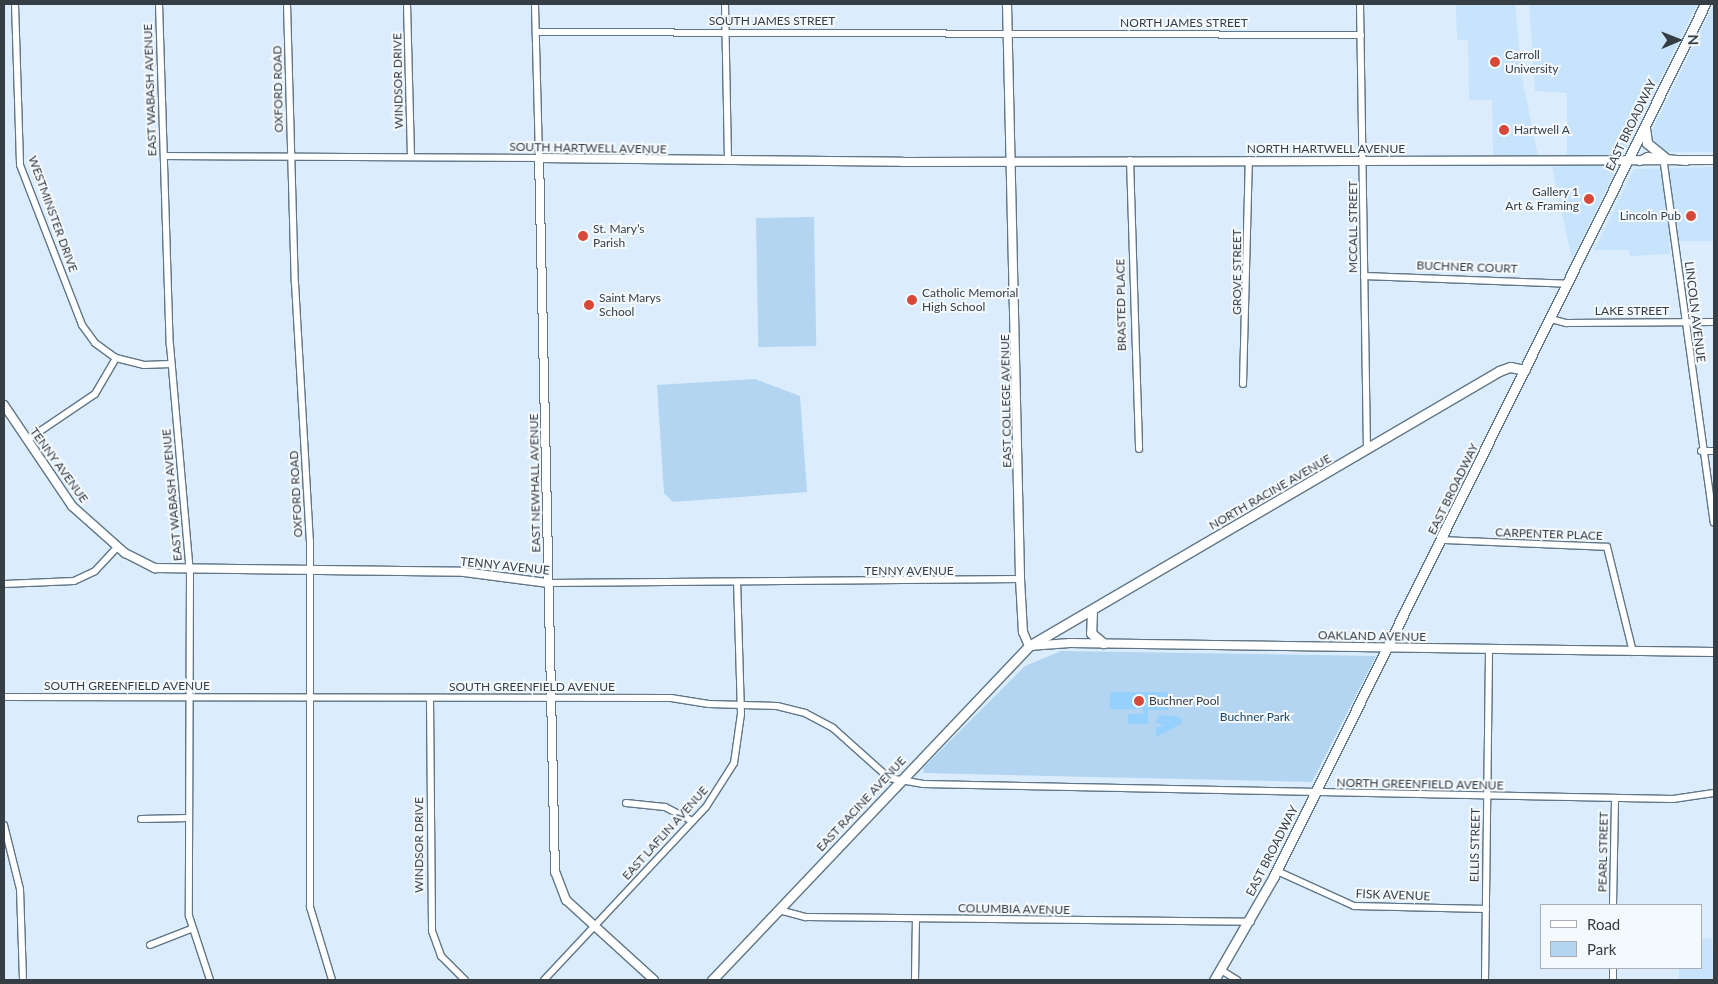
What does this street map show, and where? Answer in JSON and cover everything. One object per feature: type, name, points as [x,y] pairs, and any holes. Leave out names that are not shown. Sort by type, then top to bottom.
[{"type":"main road","name":"EAST BROADWAY","points":[[1214,980],[1250,922],[1277,871],[1705,4]]},
{"type":"main road","points":[[1646,124],[1647,143],[1664,160]]},
{"type":"main road","name":"NORTH RACINE AVENUE","points":[[1029,646],[1499,371],[1525,370]]},
{"type":"main road","points":[[1092,610],[1091,633],[1103,643]]},
{"type":"main road","name":"EAST RACINE AVENUE","points":[[712,980],[899,780],[1029,646]]},
{"type":"street","name":"WESTMINSTER DRIVE","points":[[14,4],[22,170],[82,325],[95,343],[116,358],[144,365],[171,364]]},
{"type":"street","name":"EAST WABASH AVENUE","points":[[159,4],[171,364],[190,572],[190,929],[210,980]]},
{"type":"street","name":"OXFORD ROAD","points":[[287,4],[291,157],[310,572],[310,907],[332,980]]},
{"type":"street","name":"WINDSOR DRIVE","points":[[407,4],[411,158]]},
{"type":"street","name":"EAST NEWHALL AVENUE","points":[[535,4],[555,872],[566,900],[654,980]]},
{"type":"street","points":[[725,4],[728,161]]},
{"type":"street","name":"EAST COLLEGE AVENUE","points":[[1008,4],[1020,579],[1023,632],[1029,646]]},
{"type":"street","name":"MCCALL STREET","points":[[1360,4],[1364,160],[1367,449]]},
{"type":"street","name":"SOUTH JAMES STREET","points":[[536,32],[1008,34]]},
{"type":"street","name":"NORTH JAMES STREET","points":[[1008,34],[1361,35]]},
{"type":"street","name":"SOUTH HARTWELL AVENUE","points":[[164,156],[728,161],[1012,161]]},
{"type":"street","name":"BRASTED PLACE","points":[[1130,160],[1139,449]]},
{"type":"street","name":"GROVE STREET","points":[[1244,384],[1249,160]]},
{"type":"street","name":"LINCOLN AVENUE","points":[[1664,160],[1701,451],[1714,523]]},
{"type":"street","name":"NORTH HARTWELL AVENUE","points":[[1012,161],[1714,160]]},
{"type":"street","name":"BUCHNER COURT","points":[[1364,276],[1568,284]]},
{"type":"street","name":"LAKE STREET","points":[[1551,319],[1566,323],[1714,322]]},
{"type":"street","points":[[27,440],[95,394],[116,358]]},
{"type":"street","name":"TENNY AVENUE","points":[[4,405],[72,506],[117,547],[155,568],[190,572],[464,572],[548,583],[1020,579]]},
{"type":"street","points":[[1701,451],[1714,450]]},
{"type":"street","name":"CARPENTER PLACE","points":[[1442,540],[1607,547],[1633,652]]},
{"type":"street","points":[[4,584],[74,581],[95,571],[117,547]]},
{"type":"street","name":"EAST LAFLIN AVENUE","points":[[544,980],[692,821],[718,791],[734,763],[740,705],[737,582]]},
{"type":"street","name":"OAKLAND AVENUE","points":[[1029,646],[1103,643],[1714,652]]},
{"type":"street","name":"ELLIS STREET","points":[[1485,980],[1489,650]]},
{"type":"street","name":"SOUTH GREENFIELD AVENUE","points":[[4,697],[671,698],[740,705],[778,706],[814,717],[889,778],[899,780],[1035,785]]},
{"type":"street","name":"WINDSOR DRIVE","points":[[430,698],[432,931],[441,956],[465,980]]},
{"type":"street","name":"NORTH GREENFIELD AVENUE","points":[[1035,785],[1673,799],[1714,793]]},
{"type":"street","name":"PEARL STREET","points":[[1614,904],[1615,798]]},
{"type":"street","points":[[626,803],[666,808],[692,821]]},
{"type":"street","points":[[141,819],[189,818]]},
{"type":"street","points":[[4,825],[20,889],[22,980]]},
{"type":"street","name":"FISK AVENUE","points":[[1277,871],[1354,906],[1486,909]]},
{"type":"street","name":"COLUMBIA AVENUE","points":[[779,910],[799,917],[1250,922]]},
{"type":"street","points":[[915,980],[916,919]]},
{"type":"street","points":[[150,945],[190,929]]},
{"type":"street","points":[[1221,970],[1238,980]]},
{"type":"shaded area","name":"Carroll University","points":[[1456,4],[1515,4],[1523,83],[1538,155],[1493,155],[1492,100],[1469,100],[1468,40],[1457,40]]},
{"type":"shaded area","points":[[1529,4],[1697,4],[1572,260],[1552,167],[1567,166],[1567,93],[1535,91]]},
{"type":"shaded area","points":[[1714,4],[1714,152],[1662,152],[1652,146],[1650,134]]},
{"type":"shaded area","points":[[1714,167],[1714,241],[1669,241],[1670,254],[1630,256],[1629,250],[1594,250],[1634,169]]},
{"type":"shaded area","name":"Buchner Pool","points":[[1110,692],[1168,692],[1168,710],[1148,710],[1148,724],[1128,724],[1128,714],[1143,714],[1143,709],[1110,709]]},
{"type":"shaded area","points":[[1159,715],[1180,717],[1182,723],[1156,737],[1156,727],[1164,726],[1155,722]]},
{"type":"shaded area","points":[[1703,938],[1712,939],[1714,980],[1679,980],[1679,969],[1703,969]]},
{"type":"green space","points":[[814,217],[816,346],[758,347],[756,218]]},
{"type":"green space","points":[[755,379],[800,396],[807,492],[673,502],[664,493],[657,385]]},
{"type":"green space","name":"Buchner Park","points":[[1061,651],[1376,656],[1312,782],[924,773],[923,768],[1025,666]]},
{"type":"place","name":"Carroll University","points":[[1495,62]]},
{"type":"place","name":"Hartwell A","points":[[1504,130]]},
{"type":"place","name":"Gallery 1 Art & Framing","points":[[1589,199]]},
{"type":"place","name":"Lincoln Pub","points":[[1691,216]]},
{"type":"place","name":"St. Mary’s Parish","points":[[583,236]]},
{"type":"place","name":"Catholic Memorial High School","points":[[912,300]]},
{"type":"place","name":"Saint Marys School","points":[[589,305]]},
{"type":"place","name":"Buchner Pool","points":[[1139,701]]}]
